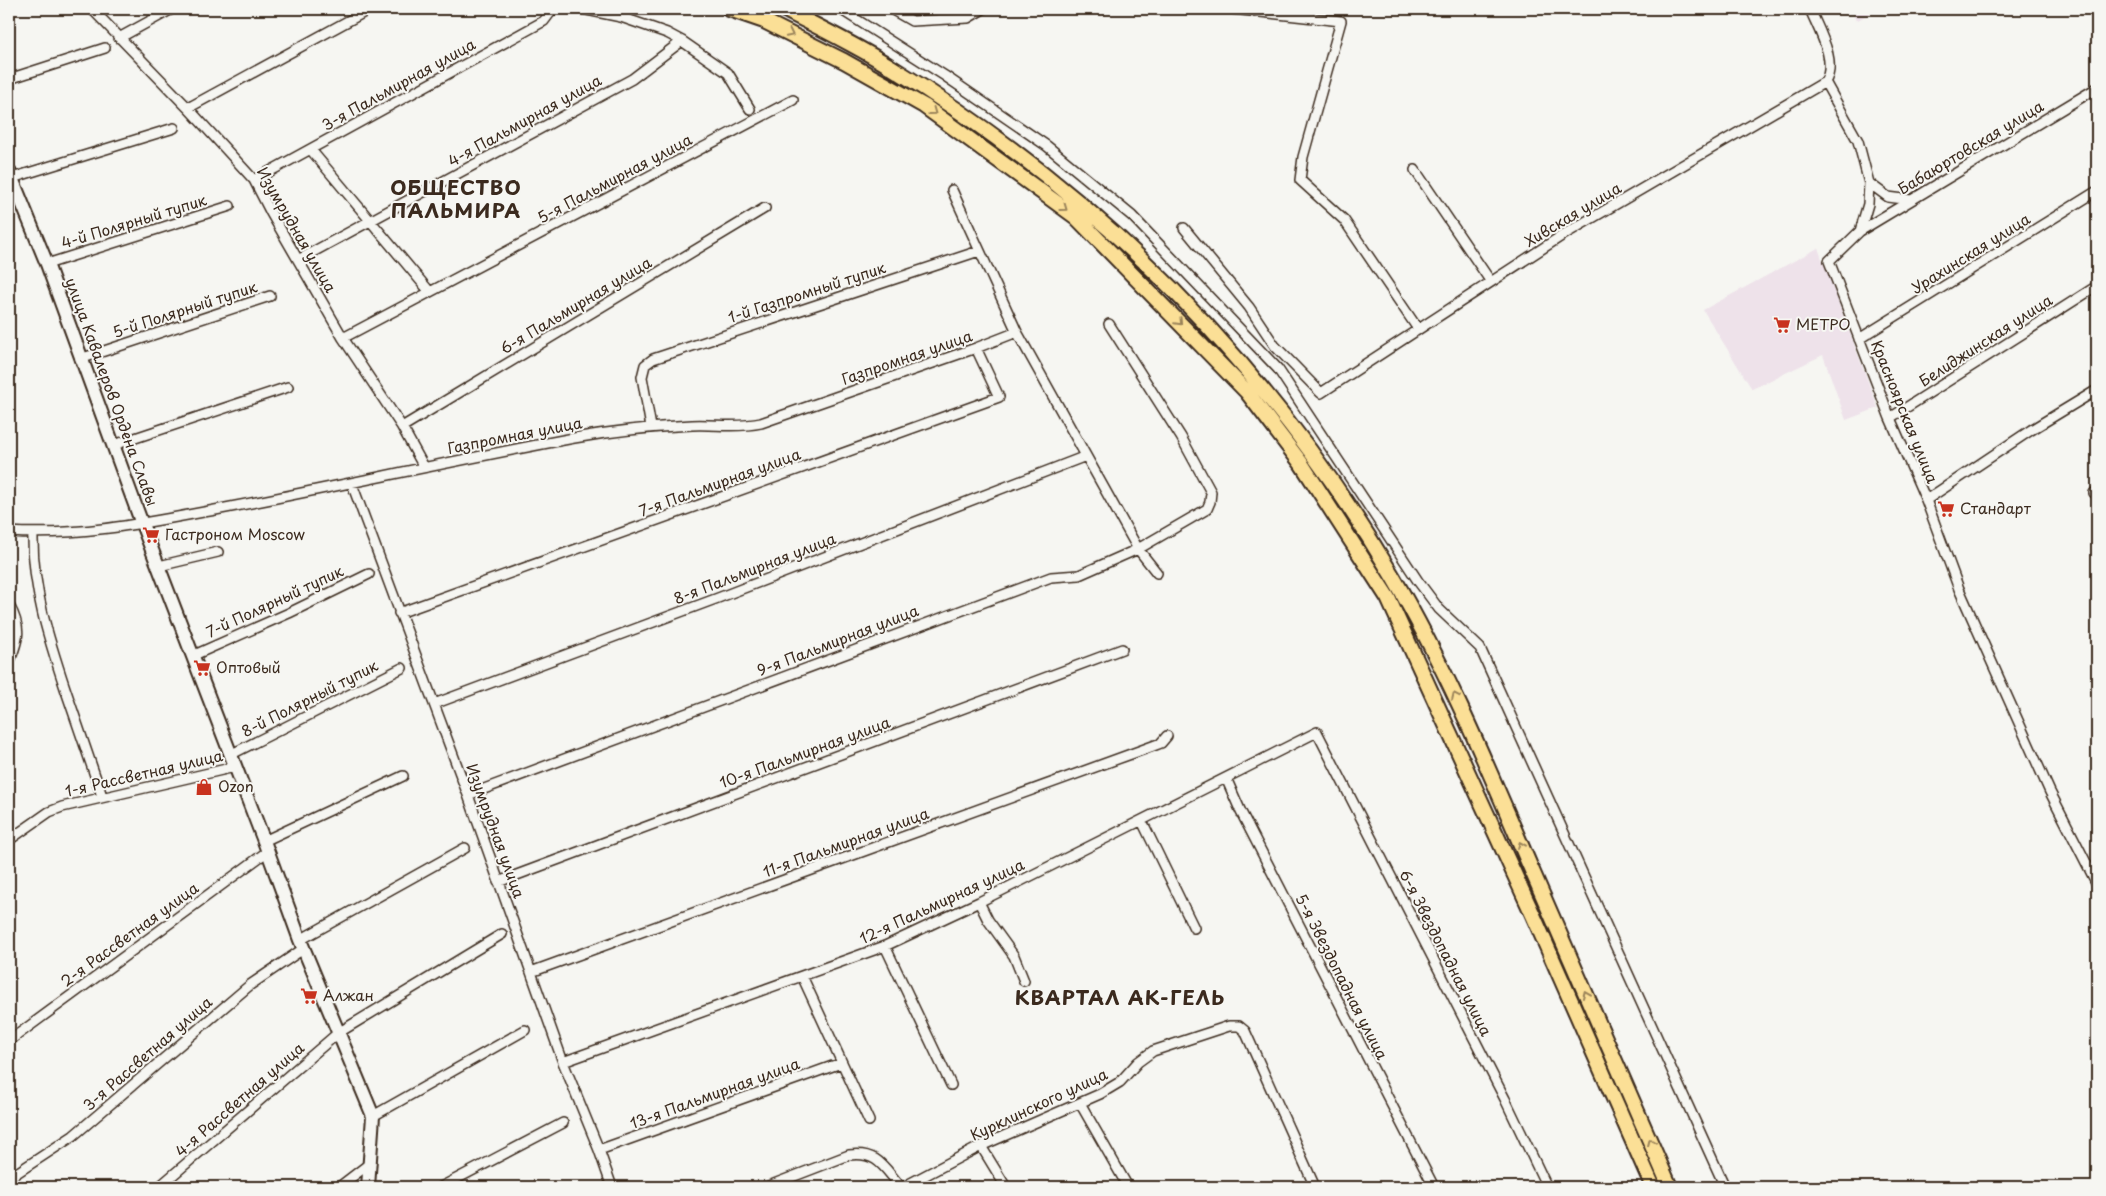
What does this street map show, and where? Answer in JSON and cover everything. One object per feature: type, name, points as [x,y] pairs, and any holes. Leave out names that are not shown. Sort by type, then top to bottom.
[{"type":"main road","points":[[729,9],[764,21],[844,61],[924,106],[1076,217],[1247,392],[1301,464],[1388,598],[1533,915],[1654,1187]]},
{"type":"main road","points":[[783,9],[851,44],[926,89],[1002,141],[1095,214],[1147,261],[1206,323],[1268,394],[1314,455],[1370,538],[1430,643],[1504,805],[1670,1187]]},
{"type":"street","name":"Изумрудная улица","points":[[92,9],[188,108],[254,180],[342,338],[402,428],[424,467]]},
{"type":"street","points":[[119,38],[172,9]]},
{"type":"street","points":[[188,108],[370,9]]},
{"type":"street","name":"3-я Пальмирная улица","points":[[254,180],[544,21],[553,9]]},
{"type":"street","points":[[582,9],[621,17],[667,33],[682,41],[728,73],[750,109]]},
{"type":"street","points":[[840,9],[1047,146],[1132,216],[1278,369],[1418,581],[1439,609],[1480,648],[1725,1187]]},
{"type":"street","points":[[891,9],[912,21],[968,18],[983,9]]},
{"type":"street","points":[[1232,9],[1341,21],[1303,157],[1300,180],[1344,220],[1418,329]]},
{"type":"street","points":[[1810,9],[1828,55],[1829,75],[1825,82],[1858,141],[1869,183],[1868,204],[1860,231]]},
{"type":"street","name":"4-я Пальмирная улица","points":[[298,260],[632,78],[682,41]]},
{"type":"street","points":[[9,79],[105,48]]},
{"type":"street","name":"Хивская улица","points":[[1184,228],[1248,307],[1276,346],[1321,393],[1341,382],[1418,329],[1563,235],[1825,82]]},
{"type":"street","name":"Бабаюртовская улица","points":[[1860,231],[2097,88]]},
{"type":"street","name":"5-я Пальмирная улица","points":[[342,338],[793,100]]},
{"type":"street","points":[[10,175],[174,128]]},
{"type":"street","points":[[311,150],[430,292]]},
{"type":"street","points":[[1415,170],[1491,282]]},
{"type":"street","name":"улица Кавалеров Ордена Славы","points":[[10,175],[47,264],[142,524],[266,846],[301,944],[372,1116],[368,1187]]},
{"type":"street","points":[[1869,183],[1888,197],[1911,200]]},
{"type":"street","points":[[952,190],[1017,332],[1138,549],[1157,574]]},
{"type":"street","name":"Урахинская улица","points":[[1859,339],[2097,191]]},
{"type":"street","name":"4-й Полярный тупик","points":[[47,264],[230,206]]},
{"type":"street","name":"6-я Пальмирная улица","points":[[402,428],[765,208]]},
{"type":"street","name":"Красноярская улица","points":[[1860,231],[1828,261],[1890,418],[1926,500],[1946,559],[2050,792],[2097,884]]},
{"type":"street","name":"1-й Газпромный тупик","points":[[651,427],[642,377],[644,365],[653,359],[980,251]]},
{"type":"street","name":"Белиджинская улица","points":[[1890,418],[2097,286]]},
{"type":"street","name":"5-й Полярный тупик","points":[[80,358],[270,296]]},
{"type":"street","name":"9-я Пальмирная улица","points":[[468,795],[1051,576],[1079,575],[1138,549],[1207,509],[1211,492],[1181,437],[1109,324]]},
{"type":"street","name":"Газпромная улица","points":[[9,532],[33,534],[102,530],[142,524],[352,484],[424,467],[576,438],[651,427],[695,425],[743,427],[761,423],[1017,332]]},
{"type":"street","name":"7-я Пальмирная улица","points":[[399,613],[999,397],[976,348]]},
{"type":"street","points":[[114,446],[288,387]]},
{"type":"street","points":[[1926,500],[2031,430],[2097,390]]},
{"type":"street","name":"8-я Пальмирная улица","points":[[434,704],[718,598],[1086,456]]},
{"type":"street","name":"Изумрудная улица","points":[[352,484],[468,795],[563,1062],[600,1150],[612,1187]]},
{"type":"street","points":[[33,534],[34,573],[42,608],[58,664],[102,796]]},
{"type":"street","points":[[159,566],[218,552]]},
{"type":"street","name":"7-й Полярный тупик","points":[[192,656],[369,574]]},
{"type":"street","points":[[9,605],[16,618],[19,633],[9,663]]},
{"type":"street","name":"10-я Пальмирная улица","points":[[498,882],[1122,649]]},
{"type":"street","name":"8-й Полярный тупик","points":[[233,761],[402,668]]},
{"type":"street","name":"12-я Пальмирная улица","points":[[563,1062],[885,946],[979,902],[1317,732]]},
{"type":"street","name":"6-я Звездопадная улица","points":[[1317,732],[1505,1099],[1546,1187]]},
{"type":"street","name":"11-я Пальмирная улица","points":[[531,972],[1153,746],[1161,743],[1168,736]]},
{"type":"street","name":"1-я Рассветная улица","points":[[9,840],[49,812],[102,796],[168,783],[233,761]]},
{"type":"street","name":"2-я Рассветная улица","points":[[9,1041],[266,846],[403,776]]},
{"type":"street","name":"5-я Звездопадная улица","points":[[1226,778],[1241,812],[1434,1187]]},
{"type":"street","points":[[1142,821],[1194,928]]},
{"type":"street","name":"3-я Рассветная улица","points":[[9,1178],[73,1136],[301,944],[465,848]]},
{"type":"street","points":[[979,902],[988,920],[1014,956],[1024,981]]},
{"type":"street","name":"4-я Рассветная улица","points":[[159,1187],[338,1033],[502,934]]},
{"type":"street","points":[[885,946],[951,1085]]},
{"type":"street","points":[[802,976],[869,1121]]},
{"type":"street","name":"Курклинского улица","points":[[902,1187],[981,1146],[1080,1103],[1120,1082],[1138,1062],[1153,1051],[1230,1026],[1239,1026],[1245,1031],[1315,1187]]},
{"type":"street","points":[[372,1116],[525,1030]]},
{"type":"street","name":"13-я Пальмирная улица","points":[[600,1150],[841,1063]]},
{"type":"street","points":[[1080,1103],[1128,1187]]},
{"type":"street","points":[[441,1187],[563,1123]]},
{"type":"street","points":[[981,1146],[1006,1187]]},
{"type":"street","points":[[766,1187],[850,1155],[862,1153],[874,1156],[902,1187]]},
{"type":"street","points":[[339,1187],[370,1164]]},
{"type":"shaded area","points":[[1851,9],[1878,9],[1856,21]]},
{"type":"shaded area","points":[[1818,248],[1878,408],[1846,420],[1823,355],[1752,389],[1703,310]]},
{"type":"place","name":"МЕТРО","points":[[1782,325]]},
{"type":"place","name":"Стандарт","points":[[1946,509]]},
{"type":"place","name":"Гастроном Moscow","points":[[151,535]]},
{"type":"place","name":"Оптовый","points":[[202,668]]},
{"type":"place","name":"Ozon","points":[[204,787]]},
{"type":"place","name":"Алжан","points":[[309,996]]},
{"type":"district","name":"ОБЩЕСТВО ПАЛЬМИРА","points":[[456,200]]},
{"type":"district","name":"КВАРТАЛ АК-ГЕЛЬ","points":[[1120,998]]}]
